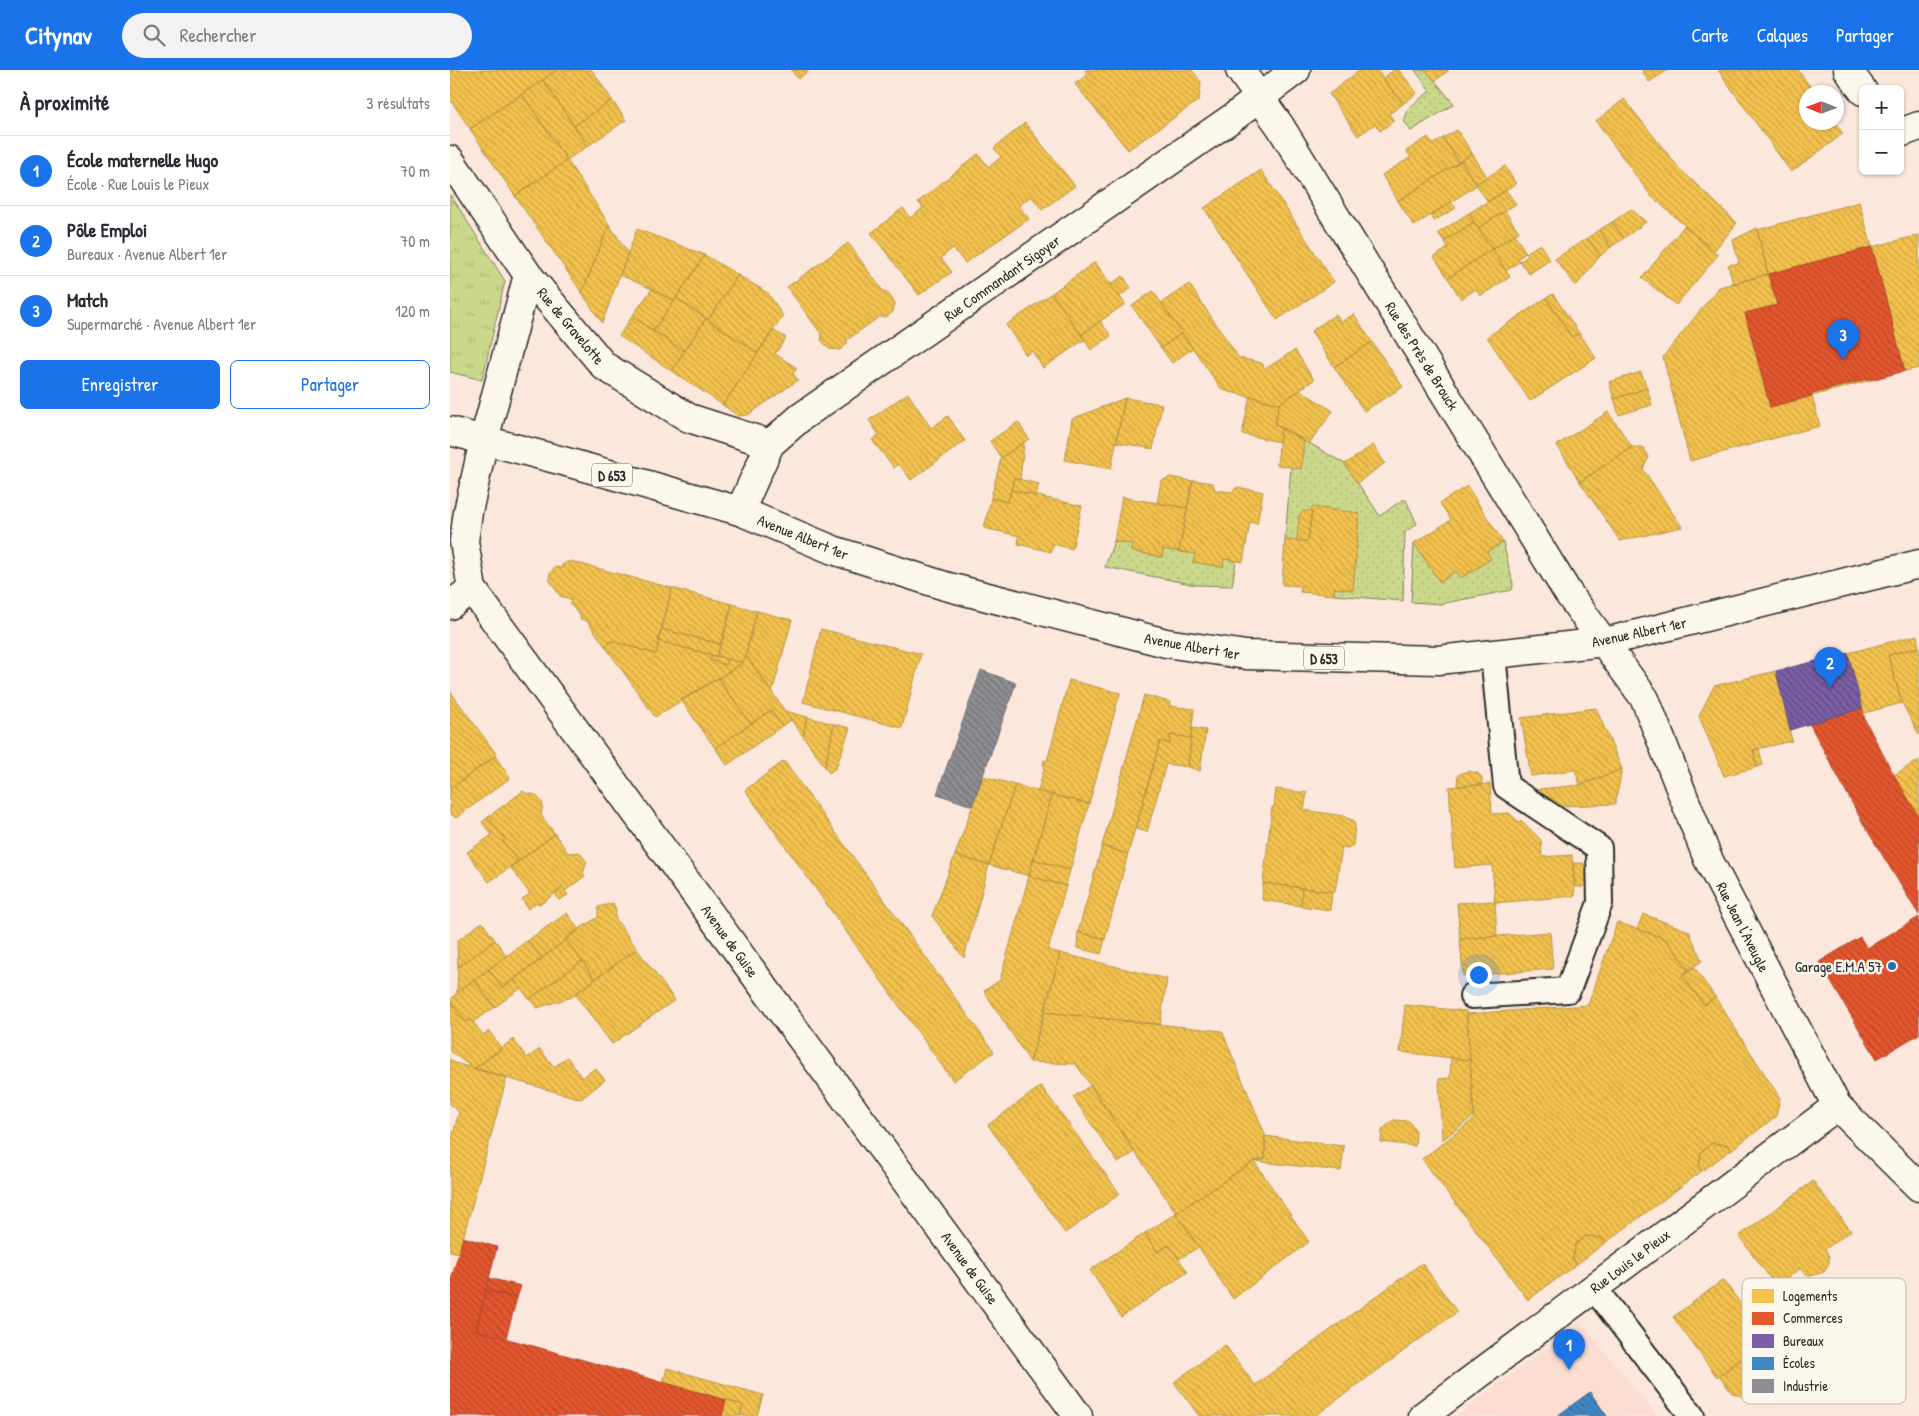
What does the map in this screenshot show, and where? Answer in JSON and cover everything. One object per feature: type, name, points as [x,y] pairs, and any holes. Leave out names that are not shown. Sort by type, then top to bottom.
[{"type":"street","name":"Rue des Près de Brouck","points":[[1240,70],[1315,182],[1568,593],[1605,642]]},
{"type":"street","name":"Rue Commandant Sigoyer","points":[[740,511],[770,444],[801,417],[1260,98],[1296,70]]},
{"type":"street","points":[[1848,70],[1859,85]]},
{"type":"street","points":[[1904,132],[1919,126]]},
{"type":"street","name":"Rue de Gravelotte","points":[[450,160],[528,275],[604,366],[689,418],[770,444]]},
{"type":"street","name":"Avenue de Guise","points":[[528,275],[484,440],[468,512],[464,541],[472,589],[1078,1416]]},
{"type":"street","name":"D 653","points":[[450,431],[484,440]]},
{"type":"street","name":"Avenue Albert 1er","points":[[484,440],[740,511],[833,550],[927,580],[1166,643],[1262,656],[1438,660],[1605,642],[1919,564]]},
{"type":"street","points":[[450,605],[472,589]]},
{"type":"street","name":"Rue Jean l'Aveugle","points":[[1605,642],[1645,699],[1708,859],[1837,1106],[1919,1187]]},
{"type":"street","name":"Rue Louis le Pieux","points":[[1423,1416],[1837,1106]]},
{"type":"lane","points":[[1472,996],[1568,990],[1600,904],[1599,848],[1506,786],[1493,654]]},
{"type":"lane","points":[[1594,1288],[1692,1416]]},
{"type":"shaded area","points":[[1581,1323],[1657,1416],[1456,1416]]},
{"type":"green space","points":[[1415,70],[1426,70],[1454,104],[1411,131],[1404,121],[1409,108],[1430,91]]},
{"type":"green space","points":[[450,194],[505,281],[482,380],[450,372]]},
{"type":"green space","points":[[1304,440],[1345,464],[1380,516],[1402,500],[1406,500],[1417,524],[1405,532],[1403,601],[1334,595],[1334,588],[1353,590],[1359,513],[1312,508],[1297,541],[1285,540],[1291,467],[1301,469]]},
{"type":"green space","points":[[1114,541],[1132,544],[1131,551],[1162,557],[1163,549],[1195,554],[1194,562],[1223,567],[1224,559],[1236,561],[1232,586],[1196,585],[1105,567]]},
{"type":"green space","points":[[1503,542],[1513,584],[1512,590],[1440,604],[1411,602],[1414,543],[1440,582],[1456,571],[1461,578],[1491,559],[1487,552]]},
{"type":"building: Logements","points":[[450,70],[557,70],[470,129],[450,99]]},
{"type":"building: Logements","points":[[557,70],[592,70],[612,100],[574,126],[543,80]]},
{"type":"building: Logements","points":[[791,70],[810,70],[798,79]]},
{"type":"building: Logements","points":[[1085,70],[1192,70],[1201,82],[1199,100],[1128,150],[1075,84],[1088,74]]},
{"type":"building: Logements","points":[[1360,70],[1377,70],[1403,104],[1389,114],[1394,121],[1380,131],[1375,124],[1358,136],[1329,94]]},
{"type":"building: Logements","points":[[1394,70],[1399,70],[1417,93],[1403,104],[1383,78]]},
{"type":"building: Logements","points":[[1426,70],[1449,70],[1435,81]]},
{"type":"building: Logements","points":[[1643,70],[1668,70],[1649,82]]},
{"type":"building: Logements","points":[[1718,70],[1798,70],[1809,85],[1799,85],[1799,130],[1840,130],[1843,134],[1791,172]]},
{"type":"building: Logements","points":[[543,80],[588,146],[567,160],[522,94]]},
{"type":"building: Logements","points":[[522,94],[567,160],[515,196],[470,129]]},
{"type":"building: Logements","points":[[1624,99],[1679,168],[1737,223],[1714,251],[1651,196],[1596,121]]},
{"type":"building: Logements","points":[[612,100],[626,120],[588,146],[574,126]]},
{"type":"building: Logements","points":[[1025,123],[1075,186],[1042,210],[1031,196],[1019,206],[1029,219],[965,263],[953,248],[941,258],[952,272],[919,295],[871,233],[903,208],[910,218],[923,208],[918,202],[978,154],[989,167],[1001,157],[994,148]]},
{"type":"building: Logements","points":[[1457,130],[1472,153],[1459,162],[1443,138]]},
{"type":"building: Logements","points":[[1428,137],[1433,144],[1443,138],[1459,162],[1398,201],[1382,175],[1411,157],[1406,151]]},
{"type":"building: Logements","points":[[1472,153],[1487,177],[1476,184],[1461,161]]},
{"type":"building: Logements","points":[[567,160],[609,224],[582,293],[515,196]]},
{"type":"building: Logements","points":[[1461,161],[1477,185],[1414,226],[1398,201]]},
{"type":"building: Logements","points":[[1505,166],[1516,184],[1488,202],[1476,184]]},
{"type":"building: Logements","points":[[1261,170],[1334,282],[1277,320],[1204,208]]},
{"type":"building: Logements","points":[[1506,190],[1516,204],[1478,228],[1469,213]]},
{"type":"building: Logements","points":[[1451,202],[1456,208],[1434,221],[1430,215]]},
{"type":"building: Logements","points":[[1859,202],[1872,247],[1768,274],[1757,230]]},
{"type":"building: Logements","points":[[1631,209],[1646,222],[1624,238],[1612,222]]},
{"type":"building: Logements","points":[[1505,211],[1519,232],[1492,249],[1478,228]]},
{"type":"building: Logements","points":[[1469,213],[1474,222],[1444,241],[1438,233]]},
{"type":"building: Logements","points":[[1474,222],[1492,249],[1448,278],[1434,257],[1448,248],[1444,241]]},
{"type":"building: Logements","points":[[1612,222],[1624,238],[1611,247],[1599,230]]},
{"type":"building: Logements","points":[[609,224],[628,253],[602,323],[582,293]]},
{"type":"building: Logements","points":[[1684,226],[1718,255],[1676,305],[1642,278]]},
{"type":"building: Logements","points":[[1757,228],[1768,274],[1733,284],[1728,265],[1739,263],[1733,240]]},
{"type":"building: Logements","points":[[637,229],[705,255],[674,301],[620,275]]},
{"type":"building: Logements","points":[[1599,230],[1611,247],[1600,256],[1587,238]]},
{"type":"building: Logements","points":[[1515,235],[1526,253],[1518,258],[1520,261],[1506,271],[1492,249]]},
{"type":"building: Logements","points":[[1919,235],[1919,368],[1905,371],[1872,247]]},
{"type":"building: Logements","points":[[1587,238],[1600,256],[1576,286],[1555,259]]},
{"type":"building: Logements","points":[[848,243],[883,291],[887,292],[895,303],[893,312],[886,317],[879,317],[847,340],[847,344],[840,350],[829,349],[821,340],[822,335],[787,287]]},
{"type":"building: Logements","points":[[1540,244],[1550,260],[1529,274],[1520,261],[1528,256],[1526,253]]},
{"type":"building: Logements","points":[[1492,249],[1510,277],[1480,296],[1476,289],[1461,299],[1448,278]]},
{"type":"building: Logements","points":[[705,255],[738,275],[708,320],[676,298]]},
{"type":"building: Logements","points":[[1095,262],[1125,304],[1081,335],[1052,293]]},
{"type":"building: Logements","points":[[1768,274],[1777,305],[1745,313],[1770,407],[1812,396],[1820,426],[1690,461],[1663,357],[1719,287]]},
{"type":"building: Logements","points":[[738,275],[768,293],[783,316],[758,353],[708,320]]},
{"type":"building: Logements","points":[[1123,276],[1131,288],[1119,297],[1111,284]]},
{"type":"building: Logements","points":[[1189,284],[1239,358],[1262,363],[1265,369],[1295,350],[1314,380],[1279,404],[1222,390],[1161,303]]},
{"type":"building: Logements","points":[[652,289],[674,301],[653,331],[632,316]]},
{"type":"building: Logements","points":[[1153,291],[1182,333],[1161,348],[1132,306]]},
{"type":"building: Logements","points":[[1052,293],[1084,340],[1043,368],[1032,351],[1026,355],[1006,325]]},
{"type":"building: Logements","points":[[1553,294],[1579,333],[1572,337],[1546,298]]},
{"type":"building: Logements","points":[[676,298],[706,318],[684,351],[653,331]]},
{"type":"building: Logements","points":[[1546,298],[1572,337],[1579,333],[1596,358],[1530,401],[1487,337]]},
{"type":"building: Logements","points":[[1336,314],[1341,322],[1354,314],[1372,342],[1334,367],[1311,331]]},
{"type":"building: Logements","points":[[632,316],[684,351],[672,371],[619,336]]},
{"type":"building: Logements","points":[[706,318],[758,353],[723,405],[672,371]]},
{"type":"building: Logements","points":[[1100,321],[1111,336],[1091,350],[1081,335]]},
{"type":"building: Logements","points":[[773,330],[786,338],[775,354],[797,368],[793,374],[798,380],[748,415],[738,416],[723,405]]},
{"type":"building: Logements","points":[[1182,333],[1193,348],[1172,363],[1161,348]]},
{"type":"building: Logements","points":[[1372,342],[1403,387],[1364,411],[1334,367]]},
{"type":"building: Logements","points":[[1641,372],[1647,388],[1614,399],[1609,382]]},
{"type":"building: Logements","points":[[1871,378],[1871,380],[1812,396],[1812,394]]},
{"type":"building: Logements","points":[[1647,388],[1652,405],[1619,415],[1614,399]]},
{"type":"building: Logements","points":[[1300,390],[1333,411],[1309,444],[1275,425],[1279,404]]},
{"type":"building: Logements","points":[[908,393],[931,428],[948,416],[965,441],[911,480],[899,464],[894,468],[872,440],[879,435],[869,420]]},
{"type":"building: Logements","points":[[1250,396],[1279,404],[1275,425],[1281,427],[1279,442],[1242,434]]},
{"type":"building: Logements","points":[[1125,398],[1111,469],[1065,460],[1072,419]]},
{"type":"building: Logements","points":[[1125,398],[1162,404],[1153,449],[1116,442]]},
{"type":"building: Logements","points":[[1608,412],[1632,447],[1580,482],[1557,445]]},
{"type":"building: Logements","points":[[1018,422],[1029,439],[1001,458],[990,441]]},
{"type":"building: Logements","points":[[1281,427],[1304,440],[1301,469],[1277,465]]},
{"type":"building: Logements","points":[[1024,442],[1020,480],[1014,478],[1008,502],[991,498],[1001,458]]},
{"type":"building: Logements","points":[[1373,445],[1385,463],[1357,483],[1345,464]]},
{"type":"building: Logements","points":[[1632,447],[1643,447],[1649,457],[1643,469],[1682,527],[1620,541],[1580,482]]},
{"type":"building: Logements","points":[[1170,477],[1192,481],[1187,508],[1157,503],[1161,481]]},
{"type":"building: Logements","points":[[1014,478],[1039,484],[1036,495],[1011,490]]},
{"type":"building: Logements","points":[[1193,480],[1213,483],[1215,490],[1232,492],[1237,487],[1263,492],[1257,524],[1250,522],[1243,562],[1224,559],[1223,567],[1193,562],[1195,554],[1179,551]]},
{"type":"building: Logements","points":[[1467,486],[1503,542],[1487,552],[1491,559],[1461,578],[1456,571],[1440,582],[1414,543],[1451,520],[1440,503]]},
{"type":"building: Logements","points":[[1011,490],[1082,506],[1072,549],[1053,544],[1051,552],[1018,544],[1019,536],[984,528],[991,498],[1008,502]]},
{"type":"building: Logements","points":[[1122,497],[1187,508],[1179,551],[1163,549],[1162,557],[1131,551],[1132,544],[1114,541]]},
{"type":"building: Logements","points":[[1312,507],[1359,513],[1353,590],[1334,588],[1334,595],[1300,592],[1301,586],[1282,585],[1285,540],[1308,541]]},
{"type":"building: Logements","points":[[1303,511],[1312,511],[1308,541],[1297,541],[1299,515]]},
{"type":"building: Logements","points":[[570,561],[672,588],[656,654],[612,641],[605,646],[587,621],[580,619],[581,617],[570,604],[571,599],[560,596],[549,579],[550,573],[555,567],[562,568],[562,565]]},
{"type":"building: Logements","points":[[672,588],[732,604],[722,644],[662,629]]},
{"type":"building: Logements","points":[[732,604],[757,611],[743,663],[717,656]]},
{"type":"building: Logements","points":[[757,611],[792,620],[772,693],[746,655]]},
{"type":"building: Logements","points":[[662,629],[720,644],[717,656],[658,641]]},
{"type":"building: Logements","points":[[821,629],[921,654],[902,728],[803,702]]},
{"type":"building: Logements","points":[[1917,635],[1919,647],[1888,655],[1902,703],[1864,713],[1848,653]]},
{"type":"building: Logements","points":[[612,641],[656,654],[659,641],[712,655],[710,660],[726,665],[727,659],[743,663],[655,717],[605,646]]},
{"type":"building: Logements","points":[[1919,647],[1919,735],[1902,703],[1888,655]]},
{"type":"building: Logements","points":[[712,655],[727,659],[726,665],[710,660]]},
{"type":"building: Logements","points":[[746,655],[791,720],[782,726],[771,710],[751,724],[718,678],[743,663]]},
{"type":"building: Logements","points":[[1776,671],[1792,741],[1753,750],[1757,767],[1724,776],[1699,716],[1714,686]]},
{"type":"building: Logements","points":[[718,678],[751,724],[715,748],[681,700]]},
{"type":"building: Logements","points":[[1069,680],[1120,693],[1089,804],[1038,791],[1045,765],[1043,765],[1044,760],[1047,761]]},
{"type":"building: Logements","points":[[450,691],[497,755],[450,789]]},
{"type":"building: Logements","points":[[1144,695],[1170,702],[1170,706],[1194,709],[1191,738],[1170,735],[1170,744],[1160,741],[1128,854],[1102,846]]},
{"type":"building: Logements","points":[[1596,708],[1622,769],[1580,785],[1575,770],[1531,776],[1521,718]]},
{"type":"building: Logements","points":[[771,710],[782,726],[727,765],[715,748]]},
{"type":"building: Logements","points":[[785,711],[807,717],[803,736],[791,720]]},
{"type":"building: Logements","points":[[807,717],[834,724],[825,767],[803,736]]},
{"type":"building: Logements","points":[[834,724],[850,728],[836,768],[829,773],[825,767]]},
{"type":"building: Logements","points":[[1192,728],[1206,730],[1200,771],[1188,767]]},
{"type":"building: Logements","points":[[1170,735],[1191,738],[1188,767],[1166,764],[1147,832],[1136,829],[1160,741],[1170,744]]},
{"type":"building: Logements","points":[[1759,749],[1763,765],[1757,767],[1753,750]]},
{"type":"building: Logements","points":[[495,756],[510,778],[456,818],[450,813],[450,789]]},
{"type":"building: Logements","points":[[1919,760],[1919,817],[1894,775]]},
{"type":"building: Logements","points":[[784,761],[994,1052],[953,1081],[745,790]]},
{"type":"building: Logements","points":[[1622,769],[1615,804],[1563,806],[1539,792],[1539,789],[1580,785]]},
{"type":"building: Logements","points":[[1468,771],[1478,773],[1482,778],[1482,785],[1457,786],[1458,775]]},
{"type":"building: Logements","points":[[983,776],[1015,785],[989,865],[955,855]]},
{"type":"building: Logements","points":[[1490,784],[1492,814],[1509,813],[1519,822],[1521,820],[1541,840],[1542,857],[1572,855],[1575,896],[1495,903],[1492,865],[1455,868],[1449,787]]},
{"type":"building: Logements","points":[[1015,785],[1052,795],[1029,876],[989,865]]},
{"type":"building: Logements","points":[[1276,789],[1307,793],[1304,810],[1344,816],[1353,820],[1355,826],[1353,845],[1348,848],[1342,847],[1335,892],[1263,883]]},
{"type":"building: Logements","points":[[523,791],[536,795],[543,804],[541,815],[555,834],[518,862],[503,841],[505,839],[488,817]]},
{"type":"building: Logements","points":[[1052,795],[1089,804],[1070,870],[1033,859]]},
{"type":"building: Logements","points":[[488,817],[505,839],[503,841],[518,862],[489,882],[467,852],[492,835],[482,822]]},
{"type":"building: Logements","points":[[555,834],[568,853],[579,852],[587,862],[583,873],[585,876],[565,891],[562,888],[541,904],[536,903],[528,909],[522,899],[530,894],[510,867]]},
{"type":"building: Logements","points":[[1102,846],[1128,854],[1105,939],[1078,932]]},
{"type":"building: Logements","points":[[955,855],[989,865],[964,958],[932,916]]},
{"type":"building: Logements","points":[[1033,859],[1070,870],[1066,886],[1029,876]]},
{"type":"building: Logements","points":[[1573,863],[1583,863],[1587,868],[1588,880],[1583,887],[1575,887]]},
{"type":"building: Logements","points":[[1029,876],[1066,886],[1048,950],[1060,953],[1030,1062],[984,991],[1000,980]]},
{"type":"building: Logements","points":[[1263,883],[1302,888],[1301,906],[1262,900]]},
{"type":"building: Logements","points":[[562,888],[568,895],[559,900],[555,893]]},
{"type":"building: Logements","points":[[1302,888],[1332,892],[1330,910],[1301,906]]},
{"type":"building: Logements","points":[[1495,901],[1497,936],[1460,939],[1457,903]]},
{"type":"building: Logements","points":[[613,903],[616,909],[615,918],[637,949],[595,979],[565,938],[598,917],[598,907]]},
{"type":"building: Logements","points":[[567,913],[579,930],[542,958],[528,940]]},
{"type":"building: Logements","points":[[1643,914],[1689,931],[1702,961],[1689,970],[1666,939],[1637,929]]},
{"type":"building: Logements","points":[[482,922],[495,940],[458,967],[457,941]]},
{"type":"building: Logements","points":[[1617,922],[1666,939],[1689,970],[1682,975],[1704,1005],[1715,997],[1780,1098],[1776,1117],[1731,1150],[1727,1145],[1712,1143],[1701,1152],[1699,1166],[1702,1171],[1605,1243],[1601,1238],[1586,1236],[1575,1245],[1573,1259],[1577,1264],[1528,1300],[1422,1159],[1474,1119],[1467,1014],[1588,1005]]},
{"type":"building: Logements","points":[[1078,932],[1105,939],[1101,954],[1077,948]]},
{"type":"building: Logements","points":[[1550,932],[1553,969],[1463,976],[1460,939]]},
{"type":"building: Logements","points":[[495,940],[507,956],[457,992],[458,967]]},
{"type":"building: Logements","points":[[528,940],[542,959],[502,988],[489,969]]},
{"type":"building: Logements","points":[[566,940],[582,961],[529,999],[514,979]]},
{"type":"building: Logements","points":[[637,949],[675,1000],[612,1044],[575,994]]},
{"type":"building: Logements","points":[[1060,953],[1167,979],[1160,1025],[1045,1012]]},
{"type":"building: Logements","points":[[582,961],[595,979],[572,997],[537,1008],[530,999]]},
{"type":"building: Logements","points":[[1694,967],[1715,997],[1704,1005],[1682,975]]},
{"type":"building: Logements","points":[[489,969],[502,988],[514,979],[521,988],[495,1007],[474,980]]},
{"type":"building: Logements","points":[[474,980],[495,1007],[473,1022],[471,1019],[466,1022],[450,1001],[457,992]]},
{"type":"building: Logements","points":[[450,1001],[466,1022],[471,1019],[483,1035],[489,1031],[502,1049],[474,1069],[450,1051]]},
{"type":"building: Logements","points":[[1405,1005],[1466,1011],[1470,1060],[1400,1052]]},
{"type":"building: Logements","points":[[1045,1012],[1222,1031],[1265,1134],[1265,1159],[1254,1161],[1176,1213],[1076,1064],[1030,1062]]},
{"type":"building: Logements","points":[[513,1039],[527,1058],[540,1049],[554,1067],[567,1057],[582,1078],[595,1068],[605,1080],[581,1099],[474,1069]]},
{"type":"building: Logements","points":[[1451,1058],[1470,1060],[1474,1116],[1442,1140],[1439,1079],[1450,1078]]},
{"type":"building: Logements","points":[[450,1059],[455,1063],[507,1077],[459,1253],[450,1251],[450,1145],[459,1112],[450,1104]]},
{"type":"building: Logements","points":[[1091,1085],[1135,1152],[1118,1163],[1073,1097]]},
{"type":"building: Logements","points":[[1041,1086],[1120,1194],[1065,1233],[988,1125]]},
{"type":"building: Logements","points":[[1393,1120],[1409,1121],[1416,1132],[1415,1146],[1381,1142],[1382,1130]]},
{"type":"building: Logements","points":[[1265,1136],[1344,1146],[1341,1171],[1254,1161],[1265,1159]]},
{"type":"building: Logements","points":[[1712,1143],[1727,1145],[1731,1150],[1702,1171],[1699,1166],[1701,1152]]},
{"type":"building: Logements","points":[[1254,1161],[1309,1242],[1233,1299],[1176,1213]]},
{"type":"building: Logements","points":[[1813,1181],[1851,1231],[1825,1249],[1829,1256],[1829,1263],[1824,1272],[1811,1276],[1800,1269],[1787,1278],[1770,1278],[1739,1236]]},
{"type":"building: Logements","points":[[1176,1213],[1199,1247],[1179,1259],[1169,1245],[1157,1252],[1145,1233]]},
{"type":"building: Logements","points":[[1145,1233],[1157,1252],[1169,1245],[1188,1272],[1121,1317],[1090,1270]]},
{"type":"building: Logements","points":[[1586,1236],[1601,1238],[1605,1243],[1577,1264],[1573,1259],[1575,1245]]},
{"type":"building: Logements","points":[[1422,1263],[1457,1312],[1315,1416],[1199,1416],[1174,1382],[1225,1345],[1255,1385]]},
{"type":"building: Logements","points":[[1723,1280],[1742,1305],[1742,1358],[1717,1377],[1673,1317]]},
{"type":"building: Logements","points":[[1742,1359],[1742,1396],[1732,1393],[1719,1376]]},
{"type":"building: Logements","points":[[667,1368],[763,1395],[757,1416],[740,1416],[743,1405],[663,1382]]},
{"type":"building: Logements","points":[[726,1400],[743,1405],[740,1416],[722,1416]]},
{"type":"building: Commerces","points":[[1872,247],[1905,371],[1871,380],[1871,378],[1770,407],[1745,313],[1777,305],[1768,274]]},
{"type":"building: Commerces","points":[[1862,708],[1865,720],[1919,817],[1919,915],[1864,825],[1809,723]]},
{"type":"building: Commerces","points":[[1919,917],[1919,1034],[1877,1059],[1819,962],[1860,937],[1867,948]]},
{"type":"building: Commerces","points":[[463,1237],[497,1247],[476,1330],[726,1400],[722,1416],[450,1416],[450,1284]]},
{"type":"building: Commerces","points":[[489,1278],[521,1286],[517,1298],[486,1290]]},
{"type":"building: Commerces","points":[[486,1290],[517,1298],[506,1338],[476,1330]]},
{"type":"building: Bureaux","points":[[1848,653],[1862,708],[1790,730],[1776,671]]},
{"type":"building: Écoles","points":[[1590,1392],[1607,1416],[1557,1416]]},
{"type":"building: Industrie","points":[[981,670],[1016,683],[972,806],[937,794]]},
{"type":"place","name":"Match","points":[[1843,360]]},
{"type":"place","name":"Pôle Emploi","points":[[1830,688]]},
{"type":"place","name":"Garage E.M.A 57","points":[[1892,966]]},
{"type":"place","name":"École maternelle Hugo","points":[[1569,1370]]}]
